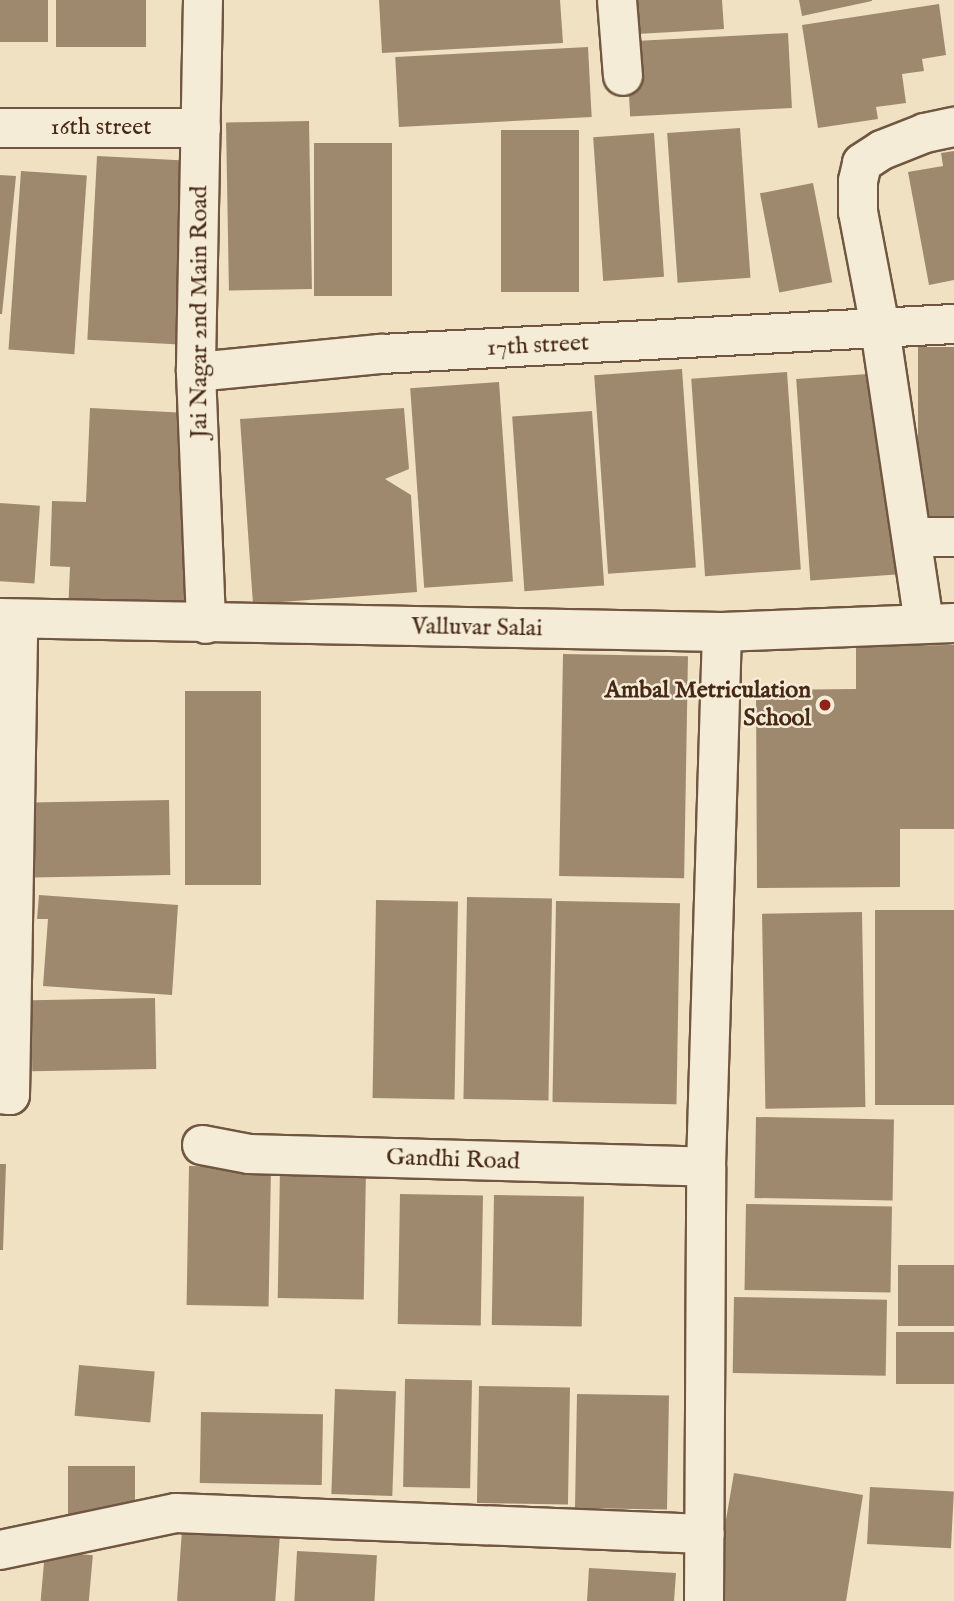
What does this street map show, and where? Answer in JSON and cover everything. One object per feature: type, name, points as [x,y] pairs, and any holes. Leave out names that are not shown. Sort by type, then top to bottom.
[{"type":"street","name":"Jai Nagar 2nd Main Road","points":[[203,0],[196,372],[205,624]]},
{"type":"street","points":[[617,0],[623,76]]},
{"type":"street","points":[[939,623],[913,537],[859,212],[858,181],[862,163],[882,150],[925,133],[954,127]]},
{"type":"street","name":"16th street","points":[[0,128],[201,128]]},
{"type":"street","name":"17th street","points":[[196,372],[381,354],[954,324]]},
{"type":"street","points":[[913,537],[954,537]]},
{"type":"street","points":[[5,1095],[9,619]]},
{"type":"street","name":"Valluvar Salai","points":[[9,619],[722,632],[939,623]]},
{"type":"street","points":[[704,1601],[706,1167],[722,632]]},
{"type":"street","name":"Gandhi Road","points":[[202,1145],[249,1154],[706,1167]]},
{"type":"street","points":[[0,1550],[176,1513],[705,1534]]},
{"type":"building","points":[[0,0],[48,0],[48,42],[0,42]]},
{"type":"building","points":[[56,0],[146,0],[146,47],[56,47]]},
{"type":"building","points":[[379,0],[560,0],[563,43],[382,53]]},
{"type":"building","points":[[619,0],[722,0],[724,29],[620,35]]},
{"type":"building","points":[[799,0],[872,0],[872,1],[802,16]]},
{"type":"building","points":[[939,4],[946,55],[922,59],[924,71],[902,74],[906,103],[876,107],[878,119],[818,128],[802,25]]},
{"type":"building","points":[[788,33],[792,108],[630,116],[626,41]]},
{"type":"building","points":[[588,47],[592,117],[399,127],[395,57]]},
{"type":"building","points":[[309,121],[312,289],[229,290],[226,122]]},
{"type":"building","points":[[740,128],[750,278],[678,283],[667,133]]},
{"type":"building","points":[[501,130],[579,130],[579,292],[501,292]]},
{"type":"building","points":[[654,133],[664,277],[603,281],[593,137]]},
{"type":"building","points":[[314,143],[392,143],[392,296],[314,296]]},
{"type":"building","points":[[954,151],[954,280],[929,285],[908,172],[943,166],[941,153]]},
{"type":"building","points":[[97,156],[185,161],[175,344],[87,340]]},
{"type":"building","points":[[21,171],[87,176],[74,354],[9,350]]},
{"type":"building","points":[[0,175],[16,176],[2,314],[0,314]]},
{"type":"building","points":[[813,183],[832,282],[779,292],[760,193]]},
{"type":"building","points":[[918,347],[954,347],[954,518],[918,518]]},
{"type":"building","points":[[682,369],[696,568],[608,574],[594,375]]},
{"type":"building","points":[[787,372],[801,570],[705,576],[691,379]]},
{"type":"building","points":[[882,373],[896,575],[810,581],[796,379]]},
{"type":"building","points":[[499,382],[513,582],[424,588],[410,388]]},
{"type":"building","points":[[90,408],[188,413],[183,528],[189,528],[184,619],[68,614],[70,567],[50,566],[52,501],[86,502]]},
{"type":"building","points":[[404,408],[409,469],[385,479],[411,495],[417,592],[253,604],[240,419]]},
{"type":"building","points":[[592,411],[604,586],[524,591],[512,417]]},
{"type":"building","points":[[0,503],[40,506],[34,584],[0,581]]},
{"type":"building","points":[[954,645],[954,829],[900,829],[900,887],[757,888],[756,690],[856,689],[856,646]]},
{"type":"building","points":[[563,654],[688,656],[684,878],[559,876]]},
{"type":"building","points":[[185,691],[261,691],[261,885],[185,885]]},
{"type":"building","points":[[169,800],[170,875],[18,878],[17,803]]},
{"type":"building","points":[[39,895],[178,905],[172,995],[43,986],[48,919],[37,919]]},
{"type":"building","points":[[467,897],[552,898],[548,1100],[463,1099]]},
{"type":"building","points":[[376,900],[458,901],[455,1099],[373,1098]]},
{"type":"building","points":[[556,901],[680,903],[676,1104],[552,1102]]},
{"type":"building","points":[[875,910],[954,910],[954,1105],[875,1105]]},
{"type":"building","points":[[862,912],[865,1107],[765,1109],[762,914]]},
{"type":"building","points":[[155,998],[156,1069],[32,1071],[31,1000]]},
{"type":"building","points":[[756,1117],[894,1119],[893,1200],[755,1198]]},
{"type":"building","points":[[0,1164],[6,1164],[3,1250],[0,1250]]},
{"type":"building","points":[[189,1166],[271,1167],[269,1306],[187,1305]]},
{"type":"building","points":[[280,1168],[366,1170],[364,1299],[278,1298]]},
{"type":"building","points":[[400,1194],[483,1195],[481,1325],[398,1324]]},
{"type":"building","points":[[494,1195],[584,1197],[582,1327],[492,1325]]},
{"type":"building","points":[[746,1204],[892,1207],[890,1293],[744,1290]]},
{"type":"building","points":[[898,1265],[954,1265],[954,1326],[898,1326]]},
{"type":"building","points":[[734,1297],[887,1300],[886,1376],[733,1373]]},
{"type":"building","points":[[896,1332],[954,1332],[954,1384],[896,1384]]},
{"type":"building","points":[[79,1365],[155,1372],[150,1422],[75,1416]]},
{"type":"building","points":[[405,1379],[472,1380],[470,1488],[403,1487]]},
{"type":"building","points":[[479,1386],[570,1388],[568,1505],[477,1503]]},
{"type":"building","points":[[335,1389],[396,1391],[392,1496],[331,1494]]},
{"type":"building","points":[[577,1394],[669,1396],[667,1510],[575,1508]]},
{"type":"building","points":[[201,1412],[323,1414],[322,1485],[200,1483]]},
{"type":"building","points":[[68,1466],[135,1466],[135,1517],[68,1517]]},
{"type":"building","points":[[734,1473],[863,1495],[846,1601],[712,1601]]},
{"type":"building","points":[[870,1487],[954,1491],[951,1548],[867,1544]]},
{"type":"building","points":[[182,1530],[280,1537],[275,1601],[177,1601]]},
{"type":"building","points":[[45,1551],[93,1555],[89,1601],[41,1601]]},
{"type":"building","points":[[297,1551],[377,1555],[374,1601],[294,1601]]},
{"type":"building","points":[[589,1568],[676,1573],[674,1601],[587,1601]]},
{"type":"place","name":"Ambal Metriculation School","points":[[825,705]]}]
